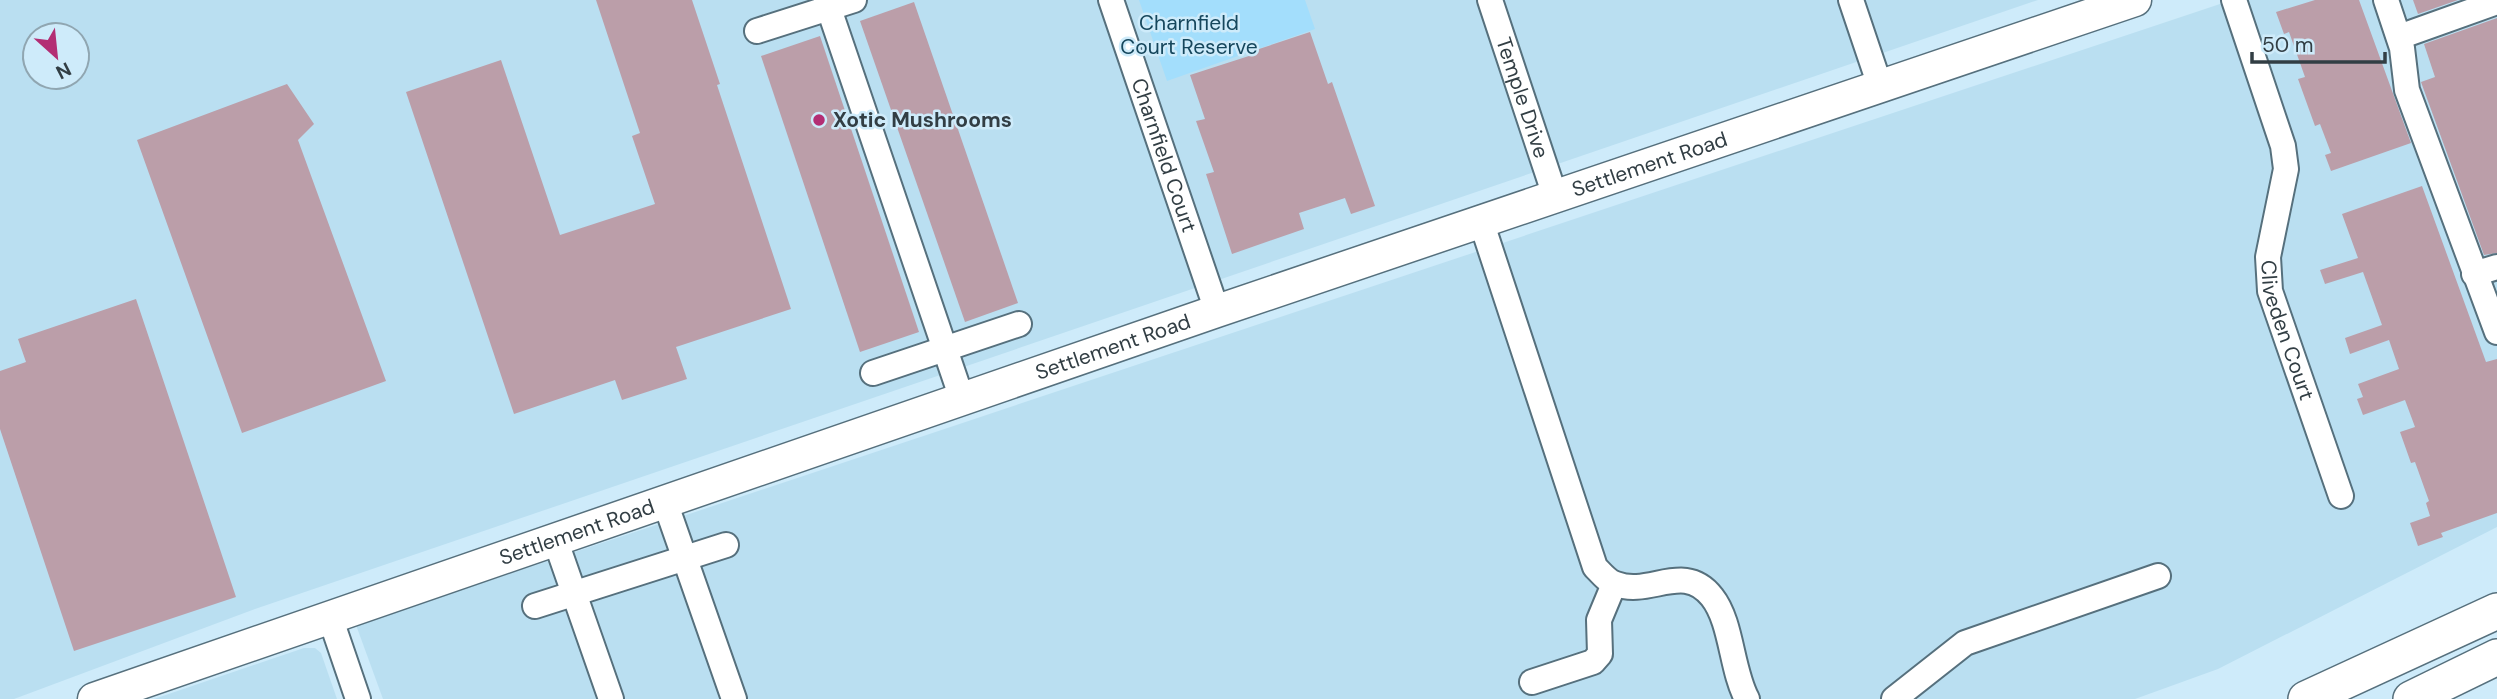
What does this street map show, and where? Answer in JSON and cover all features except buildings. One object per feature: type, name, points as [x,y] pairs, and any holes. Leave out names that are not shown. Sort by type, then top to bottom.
[{"type":"highway","points":[[2306,699],[2497,611]]},
{"type":"highway","points":[[2411,699],[2497,657]]},
{"type":"main road","name":"Settlement Road","points":[[94,699],[1217,310],[2135,0]]},
{"type":"street","points":[[757,32],[827,4],[854,0]]},
{"type":"street","name":"Charnfield Court","points":[[1111,0],[1217,310]]},
{"type":"street","name":"Temple Drive","points":[[1490,0],[1555,197]]},
{"type":"street","points":[[1851,0],[1880,86]]},
{"type":"street","name":"Cliveden Court","points":[[2234,0],[2277,124],[2284,158],[2283,197],[2268,257],[2270,291],[2341,496]]},
{"type":"street","points":[[2386,0],[2405,61],[2405,83],[2485,271],[2497,332]]},
{"type":"street","points":[[2399,37],[2497,2]]},
{"type":"street","points":[[827,4],[961,399]]},
{"type":"street","points":[[1481,221],[1595,567],[1614,584],[1632,587],[1677,578],[1691,580],[1712,597],[1747,699]]},
{"type":"street","points":[[873,373],[1019,324]]},
{"type":"street","points":[[665,502],[734,699]]},
{"type":"street","points":[[555,539],[611,699]]},
{"type":"street","points":[[535,606],[726,545]]},
{"type":"street","points":[[1894,699],[1975,639],[2158,576]]},
{"type":"street","points":[[1532,682],[1593,662],[1600,654],[1600,620],[1614,584]]},
{"type":"street","points":[[330,617],[338,671],[358,699]]},
{"type":"shaded area","points":[[0,0],[2038,0],[255,609],[14,699],[0,699]]},
{"type":"shaded area","points":[[2232,0],[2497,0],[2497,527],[2218,669],[2135,699],[383,699],[356,625]]},
{"type":"shaded area","points":[[304,648],[315,648],[321,653],[337,699],[154,699]]},
{"type":"green space","name":"Charnfield Court Reserve","points":[[1139,0],[1305,0],[1315,29],[1167,81]]},
{"type":"place","name":"Xotic Mushrooms","points":[[819,120]]}]
